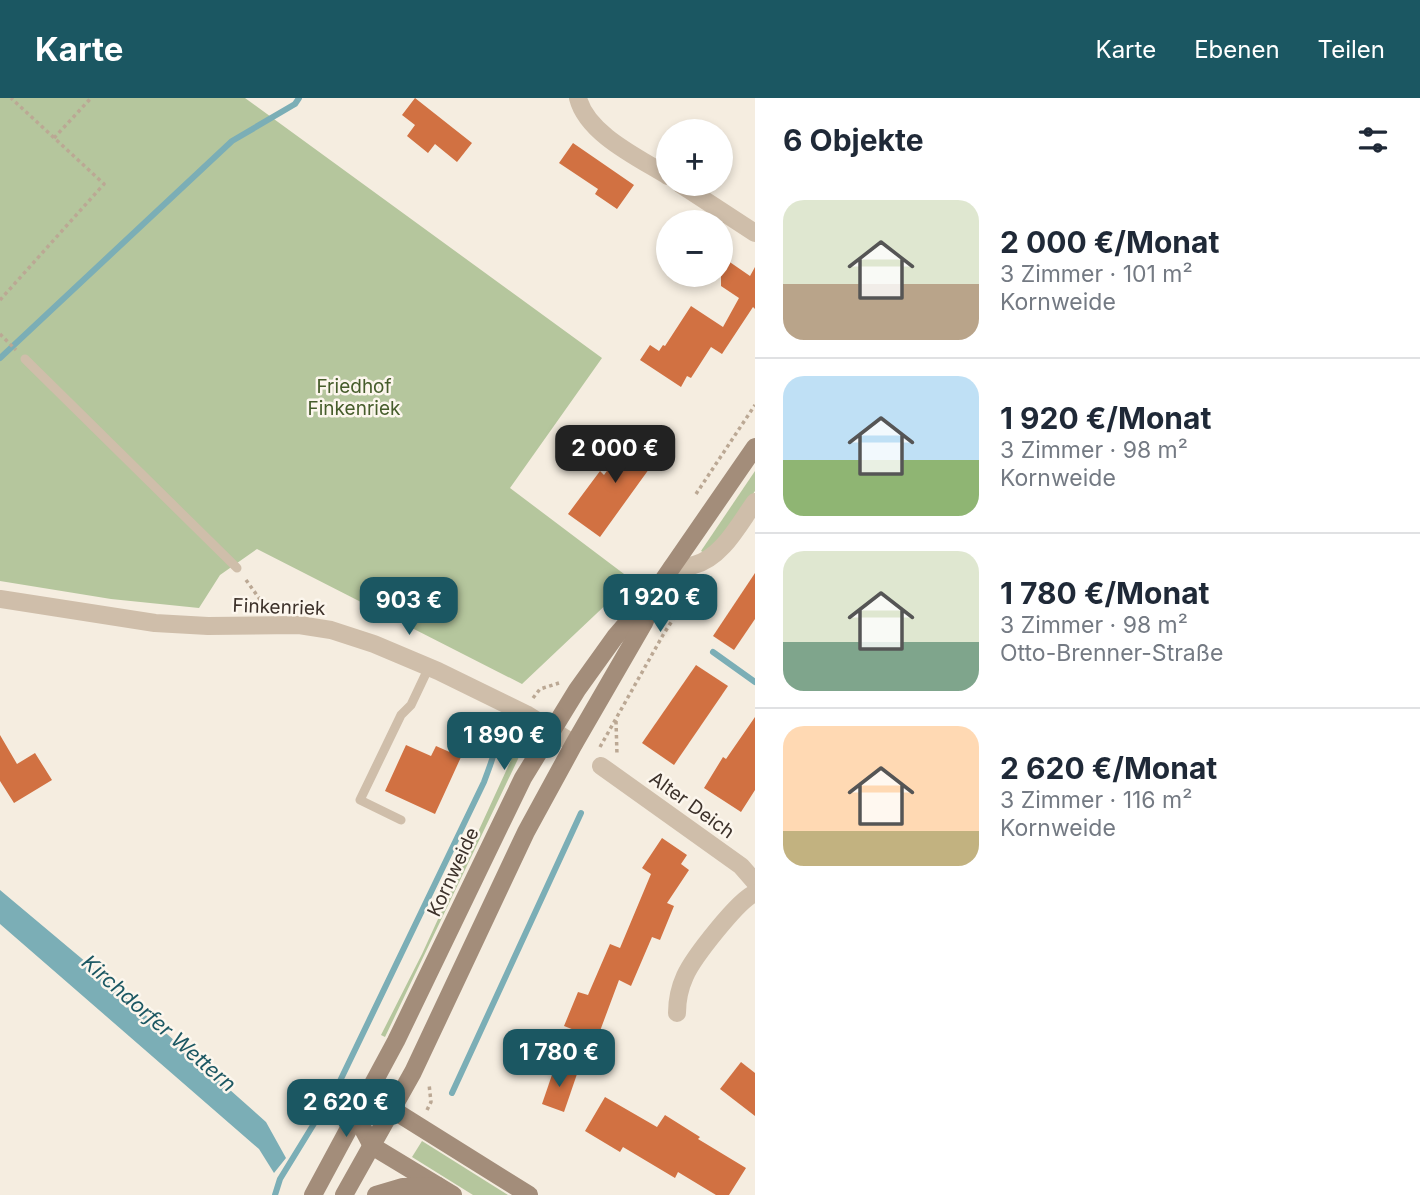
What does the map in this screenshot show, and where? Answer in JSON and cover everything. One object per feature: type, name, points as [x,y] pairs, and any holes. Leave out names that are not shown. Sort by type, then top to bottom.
[{"type":"main road","name":"Kornweide","points":[[313,1195],[396,1041],[504,814],[552,729],[603,654],[672,568],[755,447]]},
{"type":"main road","name":"Kornweide","points":[[344,1195],[393,1110],[431,1035],[503,877],[574,744],[645,623],[659,586]]},
{"type":"main road","points":[[446,1191],[372,1146],[357,1114],[376,1109],[393,1110],[529,1195]]},
{"type":"main road","points":[[376,1195],[403,1187],[446,1191]]},
{"type":"street","points":[[578,98],[586,117],[601,132],[656,168]]},
{"type":"street","points":[[698,196],[755,233]]},
{"type":"street","points":[[672,568],[694,565],[715,554],[755,502]]},
{"type":"street","name":"Finkenriek","points":[[0,599],[155,623],[208,626],[299,625],[331,630],[429,667],[526,714],[574,744]]},
{"type":"street","name":"Alter Deich","points":[[601,766],[741,866],[755,882]]},
{"type":"street","points":[[677,1013],[677,1002],[686,974],[736,907],[755,893]]},
{"type":"lane","points":[[25,359],[237,568]]},
{"type":"lane","points":[[401,820],[360,800],[401,715],[411,705],[429,667]]},
{"type":"path","points":[[0,300],[104,184],[11,98]]},
{"type":"path","points":[[54,138],[91,98]]},
{"type":"path","points":[[0,334],[25,359]]},
{"type":"path","points":[[237,568],[276,625]]},
{"type":"path","points":[[617,777],[616,719],[663,635],[695,585]]},
{"type":"path","points":[[526,714],[540,690],[565,681]]},
{"type":"path","points":[[426,1110],[431,1102],[429,1080]]},
{"type":"green space","name":"Friedhof Finkenriek","points":[[0,98],[245,98],[602,358],[510,488],[632,580],[522,684],[257,549],[220,575],[199,608],[111,599],[0,581]]},
{"type":"green space","points":[[755,471],[755,491],[723,538],[704,553],[701,551]]},
{"type":"green space","points":[[521,733],[524,739],[518,759],[385,1037],[381,1035],[422,954]]},
{"type":"green space","points":[[422,1141],[508,1195],[473,1195],[412,1157]]},
{"type":"water","points":[[0,890],[87,963],[266,1122],[286,1158],[274,1173],[259,1149],[0,924]]},
{"type":"building","points":[[415,98],[472,143],[457,162],[435,144],[428,153],[407,136],[415,125],[402,115]]},
{"type":"building","points":[[573,143],[634,185],[617,209],[595,194],[598,189],[559,163]]},
{"type":"building","points":[[733,264],[750,276],[755,267],[755,309],[753,307],[722,354],[711,347],[691,378],[687,376],[681,387],[640,360],[650,345],[659,351],[665,346],[691,306],[723,327],[739,298],[722,287],[733,287]]},
{"type":"building","points":[[635,432],[662,451],[600,537],[568,514],[600,471],[604,475]]},
{"type":"building","points":[[755,573],[755,619],[734,650],[713,636]]},
{"type":"building","points":[[696,665],[728,686],[674,765],[642,743]]},
{"type":"building","points":[[755,717],[755,790],[741,812],[704,788],[723,757],[726,759]]},
{"type":"building","points":[[0,735],[17,764],[35,753],[52,780],[14,803],[0,781]]},
{"type":"building","points":[[406,745],[431,756],[436,746],[461,757],[435,814],[385,791]]},
{"type":"building","points":[[662,838],[687,855],[681,864],[689,870],[667,903],[674,906],[660,940],[652,937],[631,986],[619,980],[597,1039],[564,1026],[578,992],[588,995],[610,944],[620,948],[651,874],[642,868]]},
{"type":"building","points":[[741,1062],[755,1073],[755,1116],[720,1089]]},
{"type":"building","points":[[555,1066],[577,1074],[564,1112],[542,1104]]},
{"type":"building","points":[[605,1097],[657,1127],[665,1115],[746,1168],[729,1195],[716,1195],[678,1172],[675,1178],[623,1147],[620,1152],[585,1131]]},
{"type":"waterway","points":[[0,358],[232,141],[295,104],[299,98]]},
{"type":"waterway","points":[[713,652],[755,682]]},
{"type":"waterway","points":[[275,1195],[280,1179],[339,1083],[484,782],[496,744],[495,721]]},
{"type":"waterway","points":[[452,1093],[581,813]]},
{"type":"water label","name":"Kirchdorfer Wettern","points":[[159,1023]]}]
